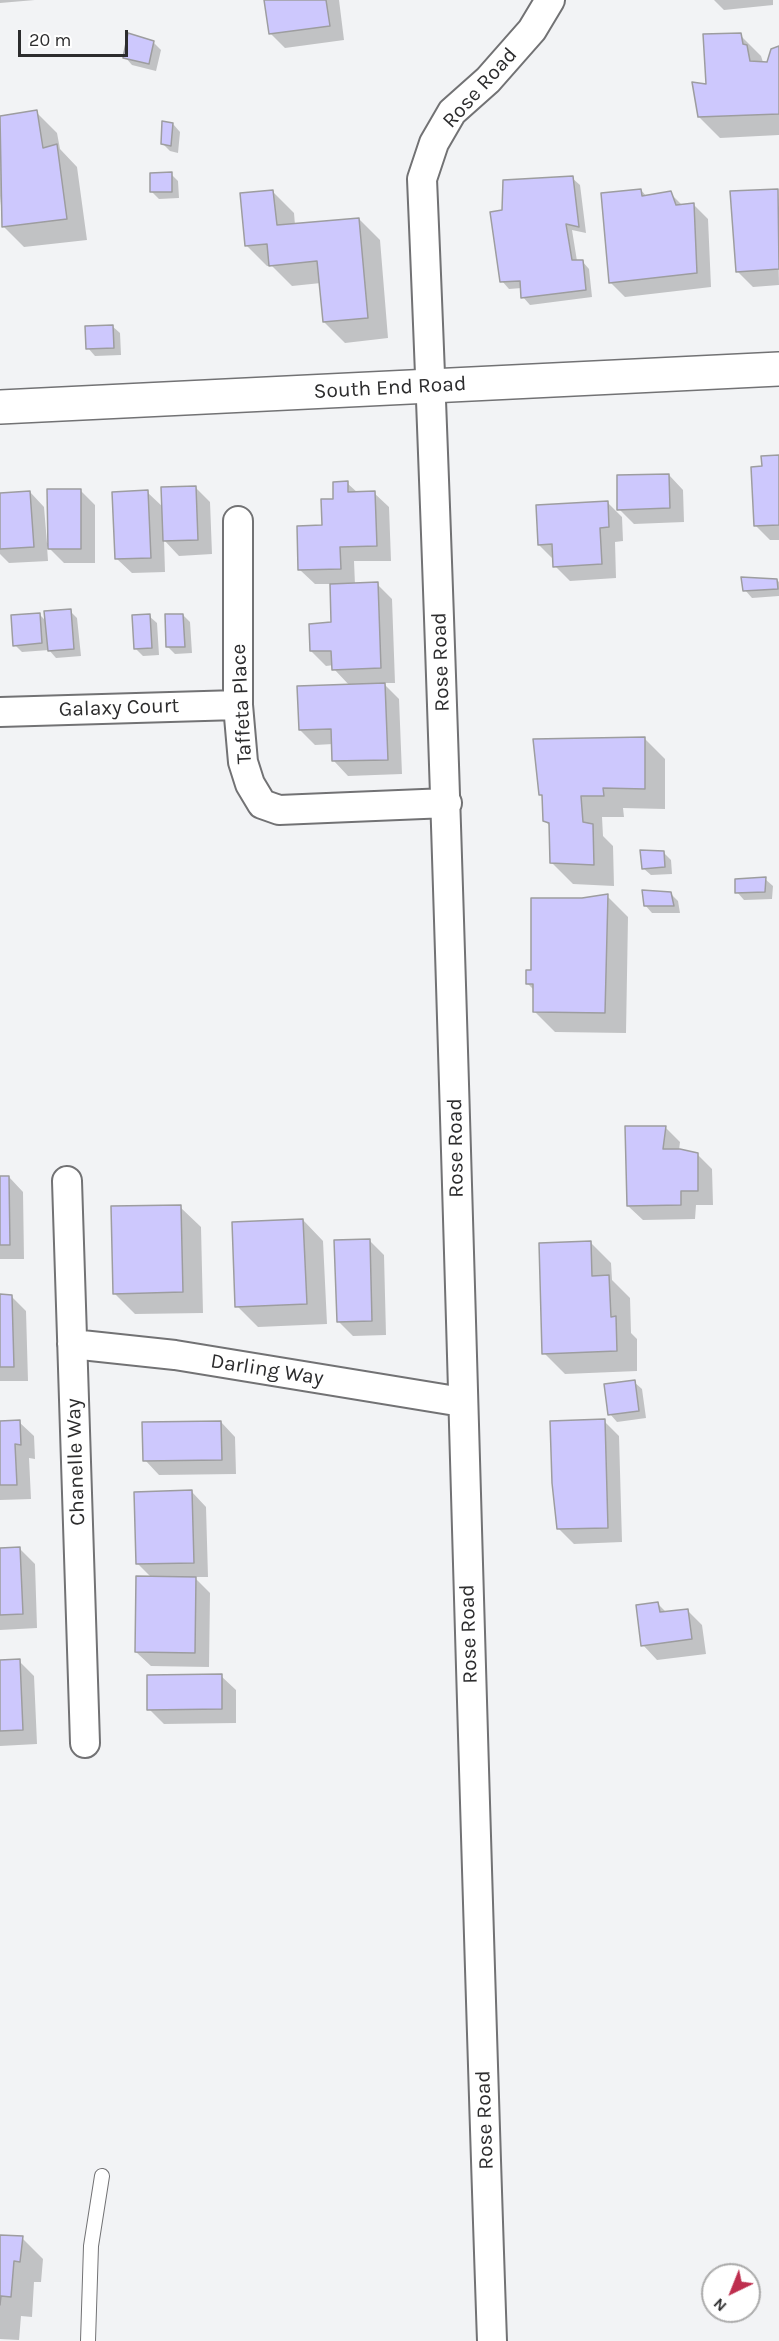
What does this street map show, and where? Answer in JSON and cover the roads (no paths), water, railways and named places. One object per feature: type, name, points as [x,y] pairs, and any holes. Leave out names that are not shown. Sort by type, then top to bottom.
[{"type":"main road","name":"South End Road","points":[[0,407],[779,369]]},
{"type":"street","name":"Rose Road","points":[[492,2341],[462,1402],[447,803],[422,179],[434,144],[452,112],[488,80],[532,30],[550,0]]},
{"type":"street","name":"Taffeta Place","points":[[238,521],[238,705],[243,762],[250,784],[262,804],[279,810],[447,803]]},
{"type":"street","name":"Galaxy Court","points":[[0,712],[238,705]]},
{"type":"street","name":"Chanelle Way","points":[[67,1181],[85,1743]]},
{"type":"street","name":"Darling Way","points":[[72,1344],[175,1355],[462,1402]]},
{"type":"lane","points":[[88,2341],[90,2246],[102,2176]]}]
